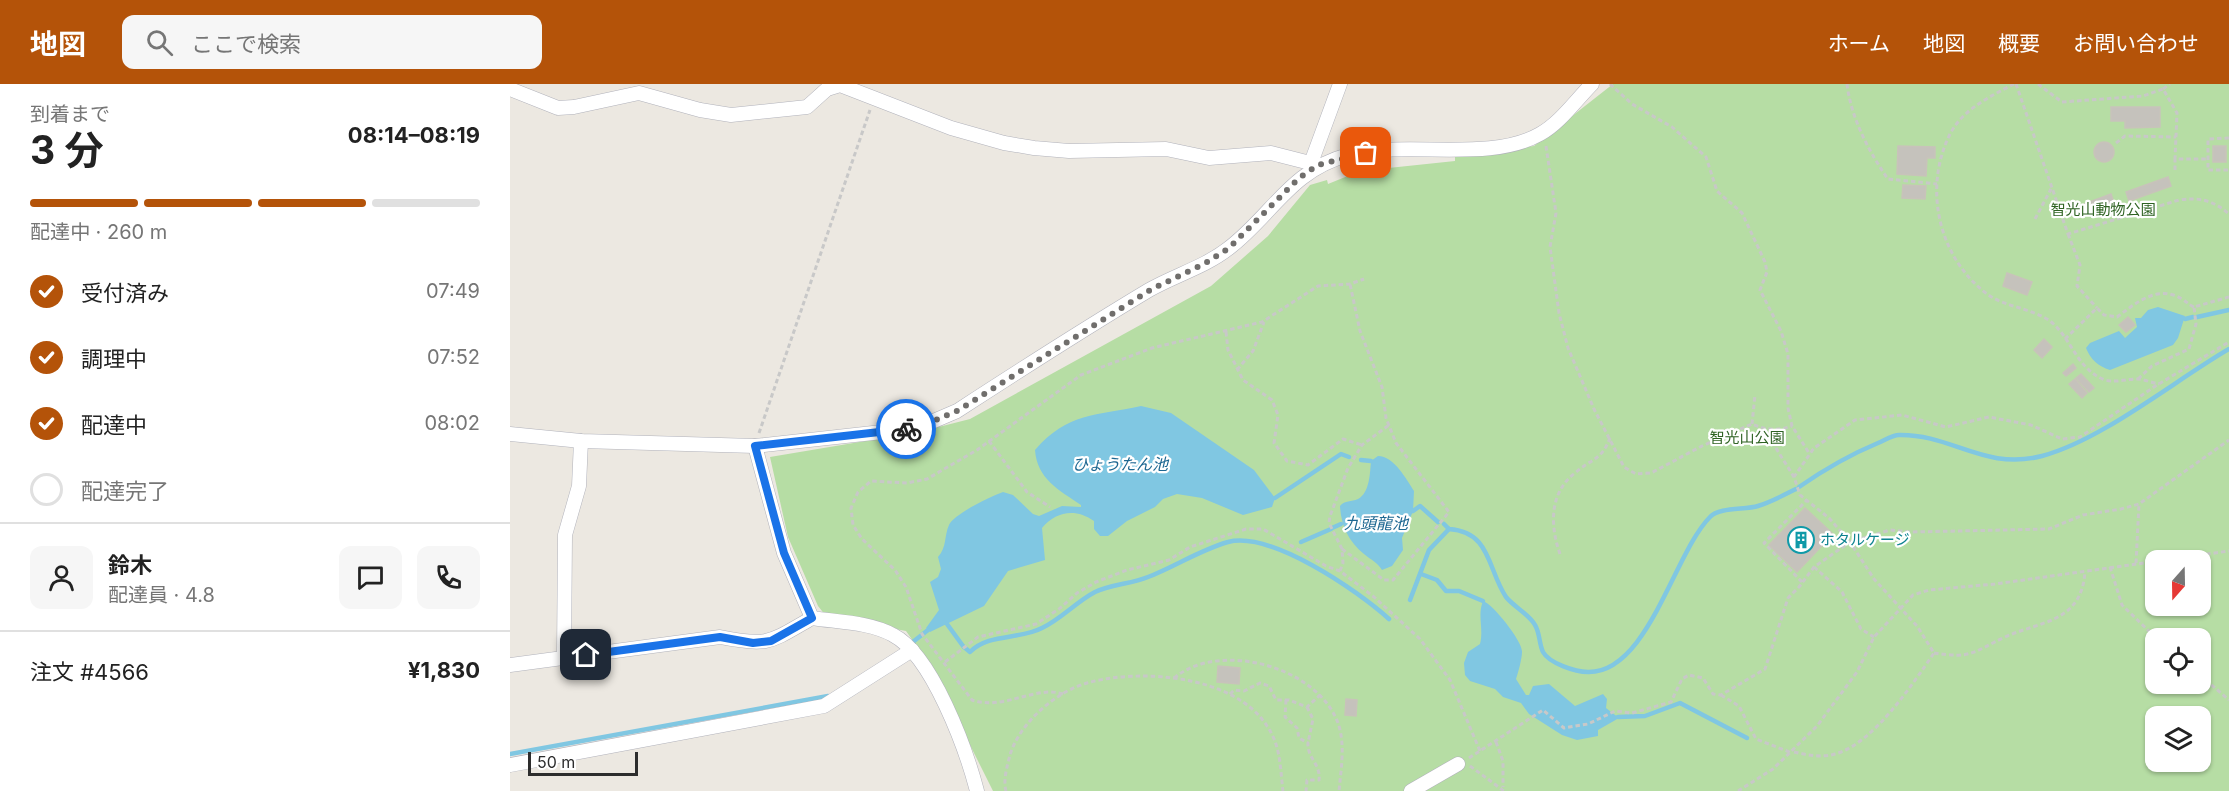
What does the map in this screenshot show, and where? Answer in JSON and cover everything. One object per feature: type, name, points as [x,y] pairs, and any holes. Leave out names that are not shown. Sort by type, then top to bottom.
[{"type":"street","points":[[1314,164],[1340,84]]},
{"type":"street","points":[[510,434],[581,441],[755,446],[900,430],[929,423],[957,411],[1142,295],[1204,264],[1229,248],[1314,164],[1349,155],[1399,148],[1466,151],[1526,141],[1542,133],[1592,84]]},
{"type":"street","points":[[510,89],[558,108],[639,93],[700,110],[731,115],[807,107],[827,89],[840,85],[951,128],[1004,143],[1034,148],[1069,151],[1166,149],[1209,158],[1271,153],[1314,164]]},
{"type":"street","points":[[564,657],[565,535],[579,486],[581,441]]},
{"type":"street","points":[[755,446],[784,553],[812,618]]},
{"type":"street","points":[[510,665],[720,637],[753,643],[771,641],[812,618],[883,630],[909,647],[929,674],[953,720],[977,791]]},
{"type":"street","points":[[510,765],[824,706],[909,647]]},
{"type":"street","points":[[1412,791],[1458,764]]},
{"type":"path","points":[[1610,84],[1632,104],[1672,127],[1706,157],[1718,191],[1742,213],[1765,262],[1767,272],[1760,290],[1781,331],[1788,354],[1788,408],[1792,426],[1809,454]]},
{"type":"path","points":[[1847,84],[1854,114],[1870,153],[1888,179],[1937,184]]},
{"type":"path","points":[[2000,92],[2004,84]]},
{"type":"path","points":[[2138,379],[2152,366],[2190,350],[2196,324],[2194,307],[2182,299],[2161,292],[2141,299],[2117,317],[2104,315],[2077,286],[2080,265],[2015,84],[1982,101],[1951,133],[1939,167],[1937,184],[1946,244],[1965,270],[1988,294],[2041,315],[2059,329],[2086,368],[2095,375],[2116,381],[2138,379],[2159,384]]},
{"type":"path","points":[[2038,84],[2062,102],[2143,96],[2170,84]]},
{"type":"path","points":[[2163,89],[2177,113],[2175,170]]},
{"type":"path","points":[[755,446],[875,97]]},
{"type":"path","points":[[1542,133],[1549,154],[1556,213],[1550,247],[1559,313],[1568,348],[1594,409],[1624,467],[1641,474],[1657,470],[1752,423]]},
{"type":"path","points":[[2116,143],[2125,136],[2176,137]]},
{"type":"path","points":[[2229,138],[2208,139],[2208,171],[2229,171]]},
{"type":"path","points":[[2175,159],[2208,159]]},
{"type":"path","points":[[2035,219],[2052,187]]},
{"type":"path","points":[[2068,234],[2188,199],[2198,198],[2219,205],[2229,214]]},
{"type":"path","points":[[1063,694],[1047,693],[1018,700],[980,703],[972,700],[923,635],[906,587],[895,570],[862,539],[853,525],[851,508],[858,492],[871,481],[907,483],[927,479],[959,462],[1081,375],[1152,348],[1264,321],[1318,286],[1350,284],[1364,279]]},
{"type":"path","points":[[1342,549],[1384,580],[1393,580],[1449,512],[1406,459],[1389,425],[1382,387],[1360,331],[1350,284]]},
{"type":"path","points":[[2194,307],[2229,297]]},
{"type":"path","points":[[2065,339],[2097,308]]},
{"type":"path","points":[[1237,369],[1253,351],[1264,321]]},
{"type":"path","points":[[1226,332],[1228,350],[1243,380],[1272,400],[1278,415],[1274,443],[1287,461],[1308,465],[1342,439],[1362,446]]},
{"type":"path","points":[[1794,477],[1809,454],[1855,420],[1902,415],[1946,427],[1989,417],[2031,425],[2062,439],[2080,437],[2159,384],[2229,342]]},
{"type":"path","points":[[1752,423],[1755,395]]},
{"type":"path","points":[[1752,423],[1764,429],[1782,429],[1792,426]]},
{"type":"path","points":[[1340,571],[1343,563],[1342,549],[1329,523],[1330,516],[1348,468],[1362,446],[1389,425]]},
{"type":"path","points":[[1764,429],[1794,477],[1800,495],[1829,518],[1850,542],[1874,579],[1902,608],[1934,653]]},
{"type":"path","points":[[1560,554],[1551,516],[1561,490],[1575,472],[1604,453],[1610,438]]},
{"type":"path","points":[[1720,695],[1765,669],[1788,598],[1814,567],[1850,542],[1890,530],[1911,532],[2049,530],[2083,516],[2139,504],[2229,440]]},
{"type":"path","points":[[989,441],[1027,492],[1050,507]]},
{"type":"path","points":[[1802,582],[1764,543],[1807,500]]},
{"type":"path","points":[[2136,563],[2139,504]]},
{"type":"path","points":[[929,674],[951,660],[967,643],[978,637],[1036,624],[1059,609],[1077,593],[1096,582],[1127,570],[1169,560],[1190,548],[1246,530],[1263,529],[1326,566],[1340,571],[1374,597],[1435,657],[1450,680],[1480,751]]},
{"type":"path","points":[[1738,791],[1793,753],[1817,726],[1857,672],[1874,637],[1913,595],[1929,590],[2229,551]]},
{"type":"path","points":[[1814,567],[1842,592],[1861,629],[1874,637]]},
{"type":"path","points":[[2110,567],[2122,605],[2146,628]]},
{"type":"path","points":[[1934,653],[1971,655],[2005,637],[2054,621],[2067,612],[2076,600],[2085,571]]},
{"type":"path","points":[[1504,790],[1464,762],[1543,710],[1564,728],[1588,724],[1615,711],[1632,713],[1654,709],[1671,702],[1682,679],[1689,675],[1703,678],[1713,694],[1720,695],[1739,706],[1756,739],[1793,753],[1827,756],[1851,748],[1876,725],[1914,682],[1934,653]]},
{"type":"path","points":[[1174,678],[1193,666],[1216,659],[1252,662],[1296,678],[1320,695],[1339,727],[1342,754],[1339,791]]},
{"type":"path","points":[[1006,791],[1007,764],[1014,742],[1027,724],[1063,694],[1086,683],[1136,675],[1200,683],[1229,695],[1255,710],[1268,726],[1280,757],[1283,791]]},
{"type":"path","points":[[1229,695],[1234,690],[1244,691],[1260,683],[1269,686],[1276,700],[1286,700],[1307,707],[1314,719],[1308,751],[1320,771],[1319,780],[1307,780],[1306,791]]},
{"type":"path","points":[[2211,684],[2229,700]]},
{"type":"path","points":[[1307,707],[1320,695]]},
{"type":"path","points":[[1286,700],[1285,717],[1298,728],[1302,740],[1308,743]]},
{"type":"path","points":[[1496,742],[1503,760],[1504,790]]},
{"type":"green space","name":"智光山公園","points":[[1613,84],[2229,84],[2229,791],[993,791],[930,665],[906,631],[826,616],[818,606],[788,537],[770,457],[919,432],[970,419],[1211,286],[1268,236],[1310,185],[1327,180],[1328,184],[1360,171],[1455,161],[1455,156],[1534,146]]},
{"type":"water","points":[[2158,307],[2185,316],[2178,338],[2173,345],[2110,370],[2098,364],[2090,356],[2086,348],[2090,343],[2119,331],[2125,338],[2137,327],[2135,318],[2141,318],[2148,310]]},
{"type":"water","name":"ひょうたん池","points":[[1141,406],[1171,413],[1254,470],[1275,498],[1272,507],[1243,515],[1202,498],[1177,494],[1163,499],[1155,507],[1127,521],[1108,536],[1100,536],[1094,529],[1094,521],[1087,517],[1073,513],[1060,515],[1042,528],[1045,560],[1008,571],[984,606],[930,632],[926,628],[939,610],[930,582],[938,577],[941,569],[938,557],[952,521],[973,506],[1003,492],[1013,495],[1033,514],[1039,516],[1062,506],[1081,507],[1050,483],[1040,469],[1035,450],[1059,428],[1071,422],[1096,414]]},
{"type":"water","name":"九頭龍池","points":[[1378,456],[1394,464],[1414,491],[1413,511],[1402,538],[1403,550],[1392,566],[1382,570],[1358,549],[1350,538],[1342,520],[1340,506],[1362,496],[1369,482],[1371,461]]},
{"type":"water","points":[[1483,601],[1500,616],[1518,640],[1522,652],[1516,679],[1526,695],[1529,695],[1533,686],[1549,684],[1575,706],[1603,694],[1607,699],[1606,708],[1619,718],[1598,730],[1598,736],[1577,740],[1562,735],[1529,714],[1521,703],[1503,697],[1495,689],[1470,681],[1465,675],[1464,663],[1468,652],[1480,644]]},
{"type":"building","points":[[2111,107],[2160,107],[2160,127],[2125,128],[2125,121],[2111,121]]},
{"type":"building","points":[[2104,142],[2111,145],[2114,152],[2111,159],[2104,162],[2097,159],[2094,152],[2097,145]]},
{"type":"building","points":[[1898,146],[1935,147],[1935,158],[1927,158],[1926,176],[1897,174]]},
{"type":"building","points":[[2213,146],[2226,146],[2226,162],[2213,162]]},
{"type":"building","points":[[2168,177],[2171,186],[2129,201],[2126,192]]},
{"type":"building","points":[[1903,185],[1926,186],[1925,199],[1902,198]]},
{"type":"building","points":[[2111,194],[2115,206],[2088,215],[2084,204]]},
{"type":"building","points":[[2007,273],[2032,282],[2027,295],[2003,286]]},
{"type":"building","points":[[2128,317],[2135,325],[2126,332],[2119,325]]},
{"type":"building","points":[[2044,339],[2052,347],[2042,358],[2034,350]]},
{"type":"building","points":[[2073,364],[2076,368],[2066,376],[2063,373]]},
{"type":"building","points":[[2081,374],[2094,388],[2089,392],[2076,378]]},
{"type":"building","points":[[2075,379],[2087,393],[2082,398],[2069,384]]},
{"type":"building","name":"ホタルケージ","points":[[1805,508],[1833,534],[1797,572],[1769,545]]},
{"type":"building","points":[[1218,666],[1240,668],[1239,684],[1217,682]]},
{"type":"building","points":[[1346,699],[1357,700],[1356,716],[1345,715]]},
{"type":"waterway","points":[[2197,317],[2229,310]]},
{"type":"waterway","points":[[2185,319],[2193,317]]},
{"type":"waterway","points":[[1799,487],[1847,457],[1897,435],[1936,440],[1985,456],[2003,459],[2042,456],[2065,448],[2113,424],[2229,349]]},
{"type":"waterway","points":[[1275,498],[1341,454],[1349,457]]},
{"type":"waterway","points":[[1361,460],[1371,461]]},
{"type":"waterway","points":[[1444,524],[1449,529],[1473,537],[1480,544],[1506,597],[1535,625],[1546,656],[1563,666],[1588,672],[1609,667],[1627,653],[1643,633],[1697,534],[1710,517],[1726,510],[1758,506],[1796,489]]},
{"type":"waterway","points":[[1413,511],[1420,506],[1438,522]]},
{"type":"waterway","points":[[1332,528],[1341,524]]},
{"type":"waterway","points":[[1301,542],[1331,529]]},
{"type":"waterway","points":[[1410,600],[1429,550],[1449,529]]},
{"type":"waterway","points":[[964,647],[970,652],[995,639],[1033,632],[1049,624],[1095,592],[1148,577],[1207,549],[1228,542],[1246,541],[1267,545],[1313,565],[1356,593],[1389,619]]},
{"type":"waterway","points":[[1421,574],[1437,580],[1446,591],[1459,591],[1483,601]]},
{"type":"waterway","points":[[947,624],[963,646]]},
{"type":"waterway","points":[[909,645],[928,630]]},
{"type":"waterway","points":[[510,754],[828,696]]},
{"type":"waterway","points":[[1618,717],[1645,716],[1680,703],[1747,738]]},
{"type":"way so far","points":[[906,429],[929,423],[957,411],[1047,352],[1152,289],[1204,264],[1229,248],[1299,178],[1318,165],[1349,155],[1366,153]]},
{"type":"place","name":"ホタルケージ","points":[[1801,540]]},
{"type":"route","points":[[586,655],[720,637],[753,643],[771,641],[812,618],[784,553],[755,446],[906,429]]},
{"type":"park label","name":"智光山動物公園","points":[[2103,210]]}]
